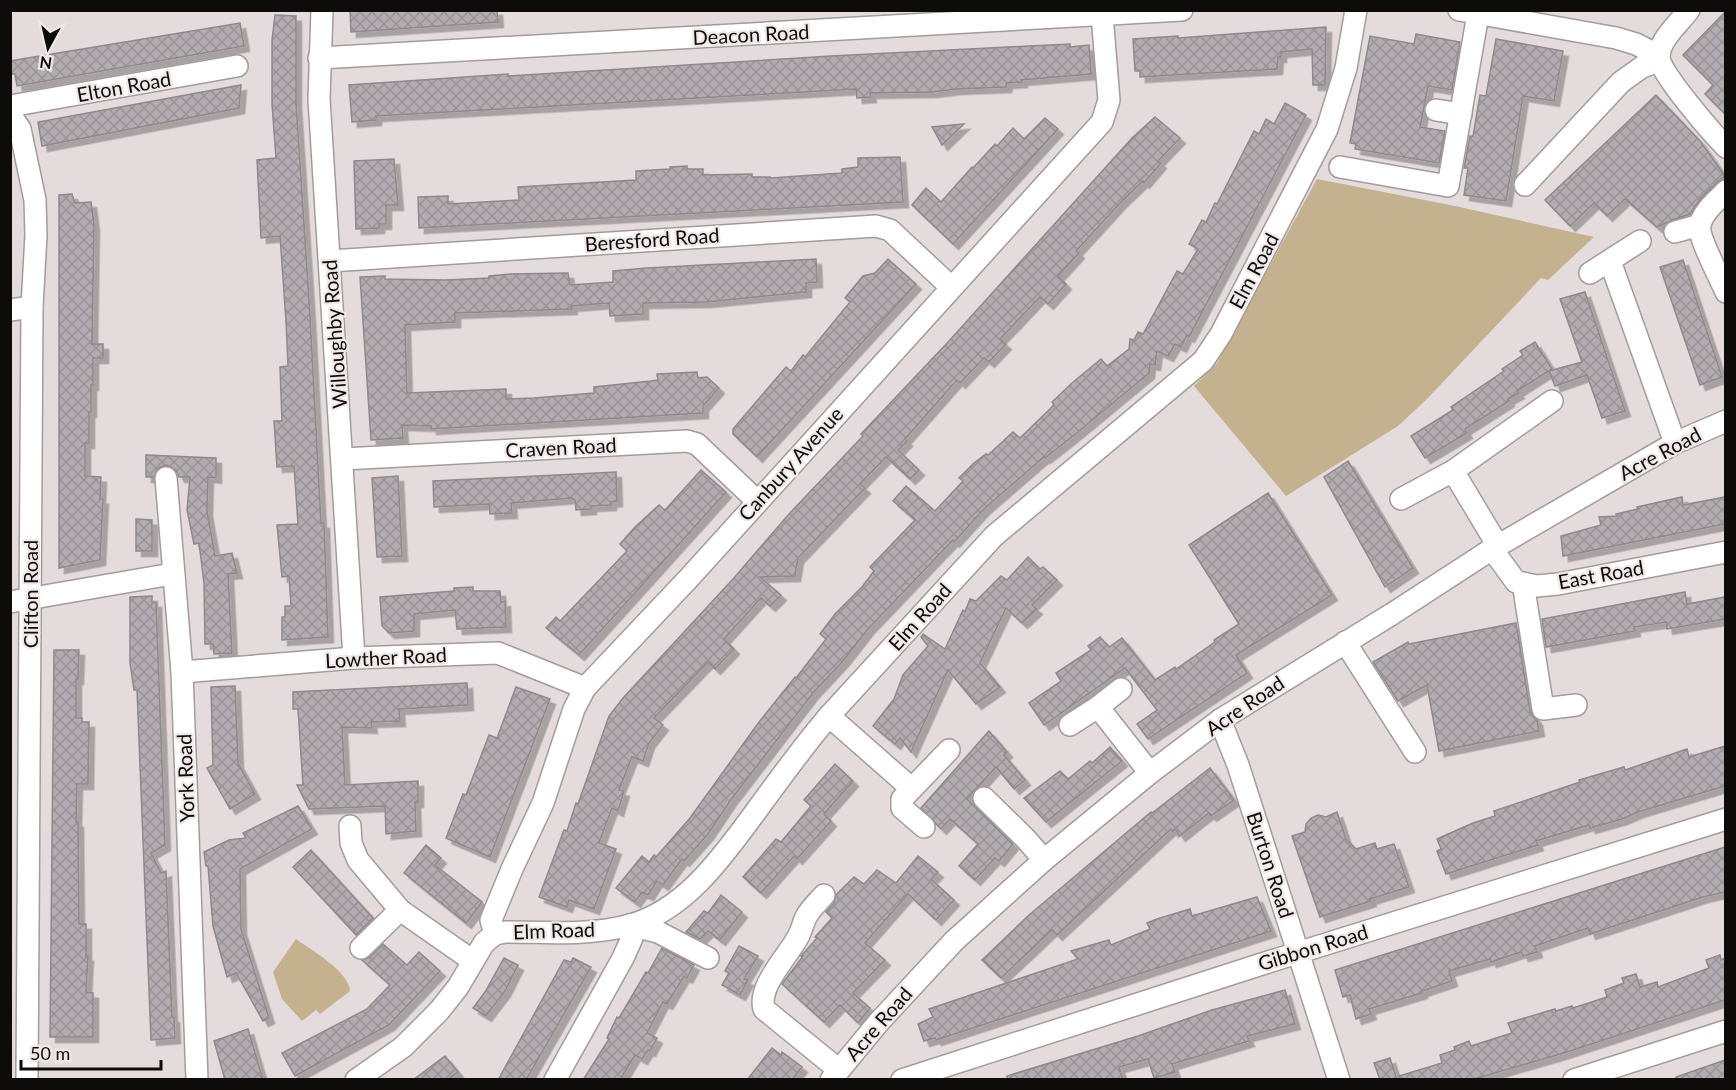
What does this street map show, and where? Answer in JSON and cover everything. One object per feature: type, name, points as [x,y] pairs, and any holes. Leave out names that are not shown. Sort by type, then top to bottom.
[{"type":"street","name":"Willoughby Road","points":[[322,10],[319,99],[354,658]]},
{"type":"street","name":"Deacon Road","points":[[319,58],[1182,10]]},
{"type":"street","name":"Elm Road","points":[[356,1080],[403,1047],[439,1011],[458,987],[484,943],[495,934],[600,930],[630,925],[656,914],[681,897],[718,863],[829,716],[994,536],[1203,361],[1221,334],[1327,129],[1346,68],[1356,10]]},
{"type":"street","points":[[1525,185],[1622,82],[1642,67],[1659,59],[1666,40],[1689,10]]},
{"type":"street","points":[[1340,167],[1448,186],[1461,114],[1468,12],[1616,38],[1636,44],[1659,59],[1672,83],[1725,147]]},
{"type":"street","name":"Canbury Avenue","points":[[495,934],[491,920],[543,803],[574,709],[585,688],[689,578],[951,286],[1102,122],[1109,100],[1102,15]]},
{"type":"street","name":"Elton Road","points":[[10,106],[237,66]]},
{"type":"street","points":[[1436,110],[1461,114]]},
{"type":"street","name":"Clifton Road","points":[[10,114],[20,129],[35,200],[36,235],[32,307],[27,1080]]},
{"type":"street","points":[[1725,191],[1707,211],[1700,225],[1701,238],[1725,292]]},
{"type":"street","points":[[1675,232],[1700,225]]},
{"type":"street","name":"Beresford Road","points":[[330,261],[876,226],[890,230],[951,286]]},
{"type":"street","points":[[1590,273],[1640,241]]},
{"type":"street","points":[[1610,261],[1676,443]]},
{"type":"street","points":[[10,310],[32,307]]},
{"type":"street","points":[[1401,499],[1453,471],[1552,401]]},
{"type":"street","name":"Acre Road","points":[[835,1075],[878,1023],[954,941],[1044,860],[1150,773],[1220,720],[1392,614],[1495,547],[1676,443],[1725,422]]},
{"type":"street","name":"Craven Road","points":[[343,459],[687,441],[697,444],[757,501]]},
{"type":"street","points":[[1453,471],[1516,582],[1523,583],[1543,709],[1576,705]]},
{"type":"street","name":"York Road","points":[[166,478],[172,574],[182,672],[197,1080]]},
{"type":"street","name":"East Road","points":[[1523,583],[1537,586],[1558,584],[1725,552]]},
{"type":"street","points":[[10,602],[172,574]]},
{"type":"street","points":[[1345,642],[1415,752]]},
{"type":"street","name":"Lowther Road","points":[[182,672],[354,658],[498,653],[585,688]]},
{"type":"street","points":[[1070,725],[1098,707],[1121,688]]},
{"type":"street","points":[[1098,707],[1150,773]]},
{"type":"street","points":[[829,716],[911,788]]},
{"type":"street","name":"Burton Road","points":[[1220,720],[1238,765],[1339,1080]]},
{"type":"street","points":[[924,827],[902,808],[902,799],[948,750]]},
{"type":"street","points":[[984,798],[1026,838],[1044,860]]},
{"type":"street","name":"Gibbon Road","points":[[902,1080],[1725,819]]},
{"type":"street","points":[[350,826],[351,843],[358,860],[400,910],[473,961]]},
{"type":"street","points":[[824,895],[807,915],[799,935],[782,959],[764,992],[762,1003],[764,1009],[835,1075]]},
{"type":"street","points":[[361,948],[400,910]]},
{"type":"street","points":[[555,1080],[623,958],[632,938],[630,925],[658,932],[708,958]]},
{"type":"street","points":[[1574,1080],[1725,1031]]},
{"type":"shaded area","points":[[1317,179],[1455,206],[1594,237],[1548,280],[1541,278],[1426,400],[1398,426],[1286,496],[1194,386],[1217,363]]},
{"type":"shaded area","points":[[296,939],[336,969],[348,983],[350,991],[320,1014],[316,1010],[302,1021],[282,999],[273,972]]},
{"type":"building","points":[[350,10],[497,10],[498,22],[351,32]]},
{"type":"building","points":[[1725,12],[1725,114],[1705,94],[1713,85],[1683,55]]},
{"type":"building","points":[[275,15],[296,16],[296,102],[321,523],[324,523],[328,637],[282,640],[282,617],[285,617],[285,606],[291,606],[289,576],[282,577],[277,525],[298,524],[294,466],[277,467],[274,421],[282,421],[280,367],[288,366],[286,321],[280,236],[261,238],[257,160],[276,158],[272,104],[272,40]]},
{"type":"building","points":[[240,23],[244,46],[17,86],[15,74],[10,74],[10,61]]},
{"type":"building","points":[[1326,27],[1325,85],[1313,85],[1312,49],[1281,52],[1277,69],[1140,77],[1140,71],[1135,71],[1133,39]]},
{"type":"building","points":[[1416,34],[1460,42],[1452,90],[1428,86],[1420,127],[1445,131],[1439,163],[1355,149],[1356,144],[1350,143],[1370,36],[1414,44]]},
{"type":"building","points":[[1496,39],[1563,51],[1554,101],[1523,96],[1506,201],[1464,195],[1468,168],[1464,168],[1470,136],[1473,136],[1480,95],[1486,96]]},
{"type":"building","points":[[1070,44],[1070,47],[1089,45],[1091,74],[1021,80],[1022,82],[1007,83],[1006,87],[870,93],[871,97],[857,98],[856,89],[376,116],[376,120],[352,122],[349,85],[508,74],[508,76]]},
{"type":"building","points":[[241,85],[239,108],[42,146],[38,122]]},
{"type":"building","points":[[1656,95],[1700,141],[1725,176],[1701,198],[1690,214],[1657,227],[1625,199],[1607,216],[1594,203],[1570,226],[1545,200]]},
{"type":"building","points":[[1285,103],[1306,115],[1189,337],[1187,335],[1181,347],[1175,344],[1168,356],[1157,351],[1155,365],[1150,364],[1149,373],[1044,457],[984,509],[954,542],[953,540],[868,629],[843,661],[813,693],[730,801],[708,834],[684,861],[682,859],[663,885],[657,881],[648,895],[642,892],[635,902],[616,888],[642,856],[649,862],[654,855],[656,857],[690,818],[759,722],[826,639],[820,634],[874,571],[870,567],[915,520],[893,501],[906,486],[935,511],[963,481],[959,478],[974,463],[986,454],[988,455],[1013,432],[1020,438],[1054,405],[1052,402],[1072,383],[1101,359],[1107,366],[1129,349],[1130,339],[1134,340],[1138,332],[1143,334],[1177,271],[1183,274],[1198,249],[1189,244],[1202,220],[1206,222],[1215,203],[1217,204],[1254,131],[1259,134],[1266,119],[1274,124]]},
{"type":"building","points":[[1155,117],[1180,138],[1158,161],[1161,163],[1144,183],[1143,181],[1121,202],[1076,251],[1079,253],[1058,276],[1066,284],[1048,304],[1040,297],[1000,339],[1006,344],[989,362],[984,358],[960,383],[957,380],[905,439],[907,441],[898,450],[919,470],[910,479],[886,457],[860,484],[865,488],[798,558],[795,576],[760,577],[781,595],[770,606],[761,598],[724,639],[734,649],[715,669],[708,662],[654,718],[663,725],[649,743],[643,761],[632,757],[619,790],[624,791],[618,811],[612,808],[599,843],[616,849],[594,909],[569,900],[567,907],[539,897],[564,830],[567,831],[576,803],[578,804],[609,716],[623,698],[1132,138]]},
{"type":"building","points":[[1045,118],[1058,129],[953,244],[912,205],[926,188],[941,202],[972,167],[995,144],[997,146],[1013,128],[1024,139]]},
{"type":"building","points":[[964,124],[942,145],[932,127]]},
{"type":"building","points":[[900,157],[903,202],[419,228],[418,197],[448,196],[448,204],[519,200],[518,187],[636,180],[636,171],[670,169],[670,167],[687,166],[687,169],[703,169],[703,175],[752,174],[752,177],[771,178],[842,173],[842,169],[858,167],[858,158]]},
{"type":"building","points":[[394,159],[398,205],[386,205],[386,224],[379,224],[379,228],[356,229],[354,161]]},
{"type":"building","points":[[72,194],[75,203],[91,202],[94,225],[92,344],[103,344],[103,358],[93,358],[89,443],[85,443],[85,476],[101,477],[100,499],[103,499],[100,560],[59,568],[59,195]]},
{"type":"building","points":[[816,259],[817,282],[806,283],[806,292],[706,302],[643,303],[643,314],[610,316],[609,303],[571,306],[572,309],[455,313],[455,322],[405,325],[407,393],[506,389],[506,399],[534,398],[594,393],[594,387],[658,380],[657,374],[697,372],[698,378],[707,377],[719,388],[703,406],[703,413],[431,429],[431,426],[402,425],[403,438],[371,440],[360,277],[385,276],[385,279],[445,280],[489,278],[489,276],[511,274],[568,273],[570,285],[613,282],[613,271]]},
{"type":"building","points":[[888,259],[916,284],[757,457],[733,434],[733,429],[786,367],[791,371],[803,355],[805,357],[850,302],[845,298],[863,276],[875,273]]},
{"type":"building","points":[[1683,260],[1722,377],[1700,385],[1660,267]]},
{"type":"building","points":[[1585,292],[1625,411],[1602,418],[1587,375],[1555,386],[1549,371],[1582,362],[1560,299]]},
{"type":"building","points":[[1535,342],[1552,369],[1517,391],[1519,393],[1508,399],[1509,401],[1465,429],[1467,433],[1425,458],[1411,436],[1453,410],[1451,407],[1504,371],[1502,369],[1523,355],[1520,351]]},
{"type":"building","points":[[146,455],[216,458],[216,478],[208,477],[207,511],[215,556],[232,553],[237,573],[228,574],[232,653],[214,654],[213,644],[205,644],[204,583],[199,543],[194,544],[187,510],[190,477],[179,477],[176,470],[166,465],[158,468],[154,477],[146,477]]},
{"type":"building","points":[[1348,461],[1413,568],[1385,587],[1324,477]]},
{"type":"building","points":[[701,470],[726,492],[579,655],[546,628],[556,617],[560,621],[627,551],[620,544],[635,527],[659,505],[665,510]]},
{"type":"building","points":[[616,472],[617,501],[611,502],[611,505],[591,506],[591,509],[576,510],[575,500],[571,498],[511,503],[512,513],[490,514],[489,504],[434,507],[433,481]]},
{"type":"building","points":[[398,476],[402,556],[377,557],[372,478]]},
{"type":"building","points":[[1268,493],[1332,595],[1236,655],[1247,673],[1148,739],[1137,724],[1157,710],[1125,668],[1044,725],[1029,703],[1061,681],[1056,673],[1091,650],[1088,646],[1100,637],[1109,647],[1122,638],[1155,680],[1175,667],[1176,669],[1239,624],[1189,545]]},
{"type":"building","points":[[1682,497],[1683,505],[1725,497],[1725,524],[1563,556],[1561,536],[1601,525],[1599,517],[1617,516],[1616,514],[1638,509],[1637,507]]},
{"type":"building","points":[[136,519],[152,520],[152,551],[136,551]]},
{"type":"building","points":[[1028,557],[1040,569],[1043,567],[1057,580],[1032,605],[1037,609],[1022,623],[1006,608],[980,663],[1000,687],[976,704],[948,670],[911,752],[900,738],[895,744],[873,726],[894,699],[903,675],[928,646],[921,637],[923,634],[945,649],[970,599],[976,601],[1001,576],[1007,580]]},
{"type":"building","points":[[473,587],[473,591],[500,591],[501,602],[505,601],[506,627],[457,629],[455,610],[414,614],[414,631],[389,633],[382,626],[380,597],[454,591],[454,588]]},
{"type":"building","points":[[1685,592],[1687,604],[1725,597],[1725,619],[1667,629],[1666,622],[1634,627],[1635,631],[1546,647],[1542,619]]},
{"type":"building","points":[[152,596],[152,602],[156,602],[165,845],[151,853],[161,873],[166,871],[172,1017],[174,1017],[175,1038],[151,1040],[137,690],[134,690],[130,663],[130,597]]},
{"type":"building","points":[[1516,623],[1530,711],[1537,720],[1539,731],[1439,751],[1427,685],[1398,701],[1373,662],[1408,642],[1409,644]]},
{"type":"building","points":[[54,650],[79,650],[76,718],[82,718],[82,722],[89,722],[88,784],[77,784],[76,822],[78,822],[79,924],[86,924],[86,956],[88,956],[86,992],[93,993],[93,1037],[50,1037]]},
{"type":"building","points":[[467,683],[468,705],[399,709],[400,721],[371,722],[372,728],[342,727],[345,785],[418,781],[418,802],[415,802],[416,831],[386,834],[385,806],[309,809],[297,785],[303,785],[298,709],[293,709],[293,692]]},
{"type":"building","points":[[235,686],[238,763],[255,794],[230,809],[207,768],[213,765],[211,687]]},
{"type":"building","points":[[516,687],[550,699],[490,857],[446,838],[463,794],[466,795],[489,735],[497,738]]},
{"type":"building","points":[[989,731],[1007,752],[1004,755],[1025,780],[1014,789],[996,767],[967,799],[1013,844],[999,861],[995,858],[975,880],[959,866],[978,844],[950,819],[941,829],[921,808]]},
{"type":"building","points":[[1725,746],[1725,786],[1622,819],[1590,828],[1589,825],[1536,841],[1538,845],[1446,874],[1437,851],[1441,849],[1437,839],[1495,816],[1494,811],[1580,782],[1579,780],[1624,767],[1625,770],[1687,749],[1689,757]]},
{"type":"building","points":[[1110,747],[1122,761],[1046,822],[1024,798],[1060,771],[1068,779],[1090,761],[1092,763]]},
{"type":"building","points":[[835,764],[853,781],[824,814],[831,821],[797,859],[794,856],[761,893],[743,877],[776,839],[781,842],[811,806],[804,800]]},
{"type":"building","points":[[1210,768],[1234,800],[1211,816],[1209,813],[1180,836],[1175,829],[1173,832],[1171,829],[1057,935],[1052,930],[1001,978],[982,960],[1029,915],[1151,812]]},
{"type":"building","points":[[298,806],[312,829],[240,869],[241,929],[269,1018],[263,1021],[236,973],[227,977],[213,926],[208,866],[206,866],[204,852],[229,840],[246,838],[243,833]]},
{"type":"building","points":[[1337,812],[1346,839],[1356,849],[1375,843],[1377,849],[1394,844],[1409,887],[1320,917],[1292,836],[1305,832],[1306,824],[1311,818],[1318,815],[1326,817]]},
{"type":"building","points":[[426,845],[441,858],[435,865],[482,902],[466,923],[404,873]]},
{"type":"building","points":[[1725,847],[1725,892],[1590,934],[1588,928],[1535,946],[1537,952],[1523,956],[1521,952],[1491,962],[1490,959],[1449,971],[1452,981],[1369,1009],[1371,1014],[1356,1019],[1350,995],[1343,997],[1335,970]]},
{"type":"building","points":[[311,850],[373,918],[356,935],[293,867]]},
{"type":"building","points":[[918,856],[938,872],[931,879],[954,900],[936,920],[908,894],[865,943],[885,960],[853,993],[870,1008],[858,1023],[840,1005],[824,1022],[782,984],[803,956],[801,956],[817,938],[815,937],[832,918],[826,912],[834,903],[836,895],[854,877],[864,884],[877,870],[896,883]]},
{"type":"building","points":[[721,895],[742,912],[720,940],[708,931],[700,939],[686,932],[704,911],[708,913]]},
{"type":"building","points":[[1257,897],[1271,931],[936,1040],[935,1038],[924,1041],[918,1024],[933,1017],[929,1009],[1078,959],[1071,951],[1109,940],[1111,945],[1150,929],[1147,923],[1157,919],[1190,909],[1192,916]]},
{"type":"building","points":[[383,944],[407,965],[419,952],[440,971],[389,1025],[295,1076],[282,1053],[367,1009],[390,985],[362,960],[370,957]]},
{"type":"building","points":[[739,946],[758,956],[744,979],[748,980],[740,995],[722,985],[729,973],[725,971]]},
{"type":"building","points":[[662,948],[694,965],[687,978],[684,976],[667,1004],[663,1002],[647,1033],[657,1038],[650,1051],[648,1050],[642,1059],[635,1055],[620,1080],[583,1080],[609,1039],[607,1038],[617,1017],[619,1018]]},
{"type":"building","points":[[1720,955],[1721,960],[1725,958],[1725,1000],[1564,1053],[1471,1080],[1400,1080],[1399,1076],[1442,1063],[1440,1055],[1455,1050],[1454,1047],[1469,1041],[1471,1046],[1512,1033],[1508,1023],[1555,1009],[1556,1011],[1572,1006],[1573,1008],[1607,997],[1605,990],[1624,983],[1622,978],[1636,974],[1640,987],[1657,982],[1658,987],[1709,968],[1706,960]]},
{"type":"building","points":[[504,958],[518,965],[505,991],[486,1016],[473,1008]]},
{"type":"building","points":[[573,958],[591,967],[526,1080],[498,1080],[564,960],[571,962]]},
{"type":"building","points":[[1285,990],[1295,1024],[1247,1036],[1249,1041],[1172,1064],[1175,1072],[1154,1078],[1148,1059],[1119,1067],[1123,1080],[1007,1080],[1007,1076],[1138,1036],[1212,1010]]},
{"type":"building","points":[[248,1029],[263,1080],[225,1080],[214,1041]]},
{"type":"building","points":[[772,1048],[781,1055],[782,1052],[802,1067],[792,1080],[747,1080]]},
{"type":"building","points":[[445,1056],[458,1072],[447,1080],[413,1080]]},
{"type":"building","points":[[1390,1058],[1397,1080],[1380,1080],[1374,1063]]},
{"type":"building","points":[[1725,1060],[1725,1080],[1676,1080],[1676,1077]]}]
